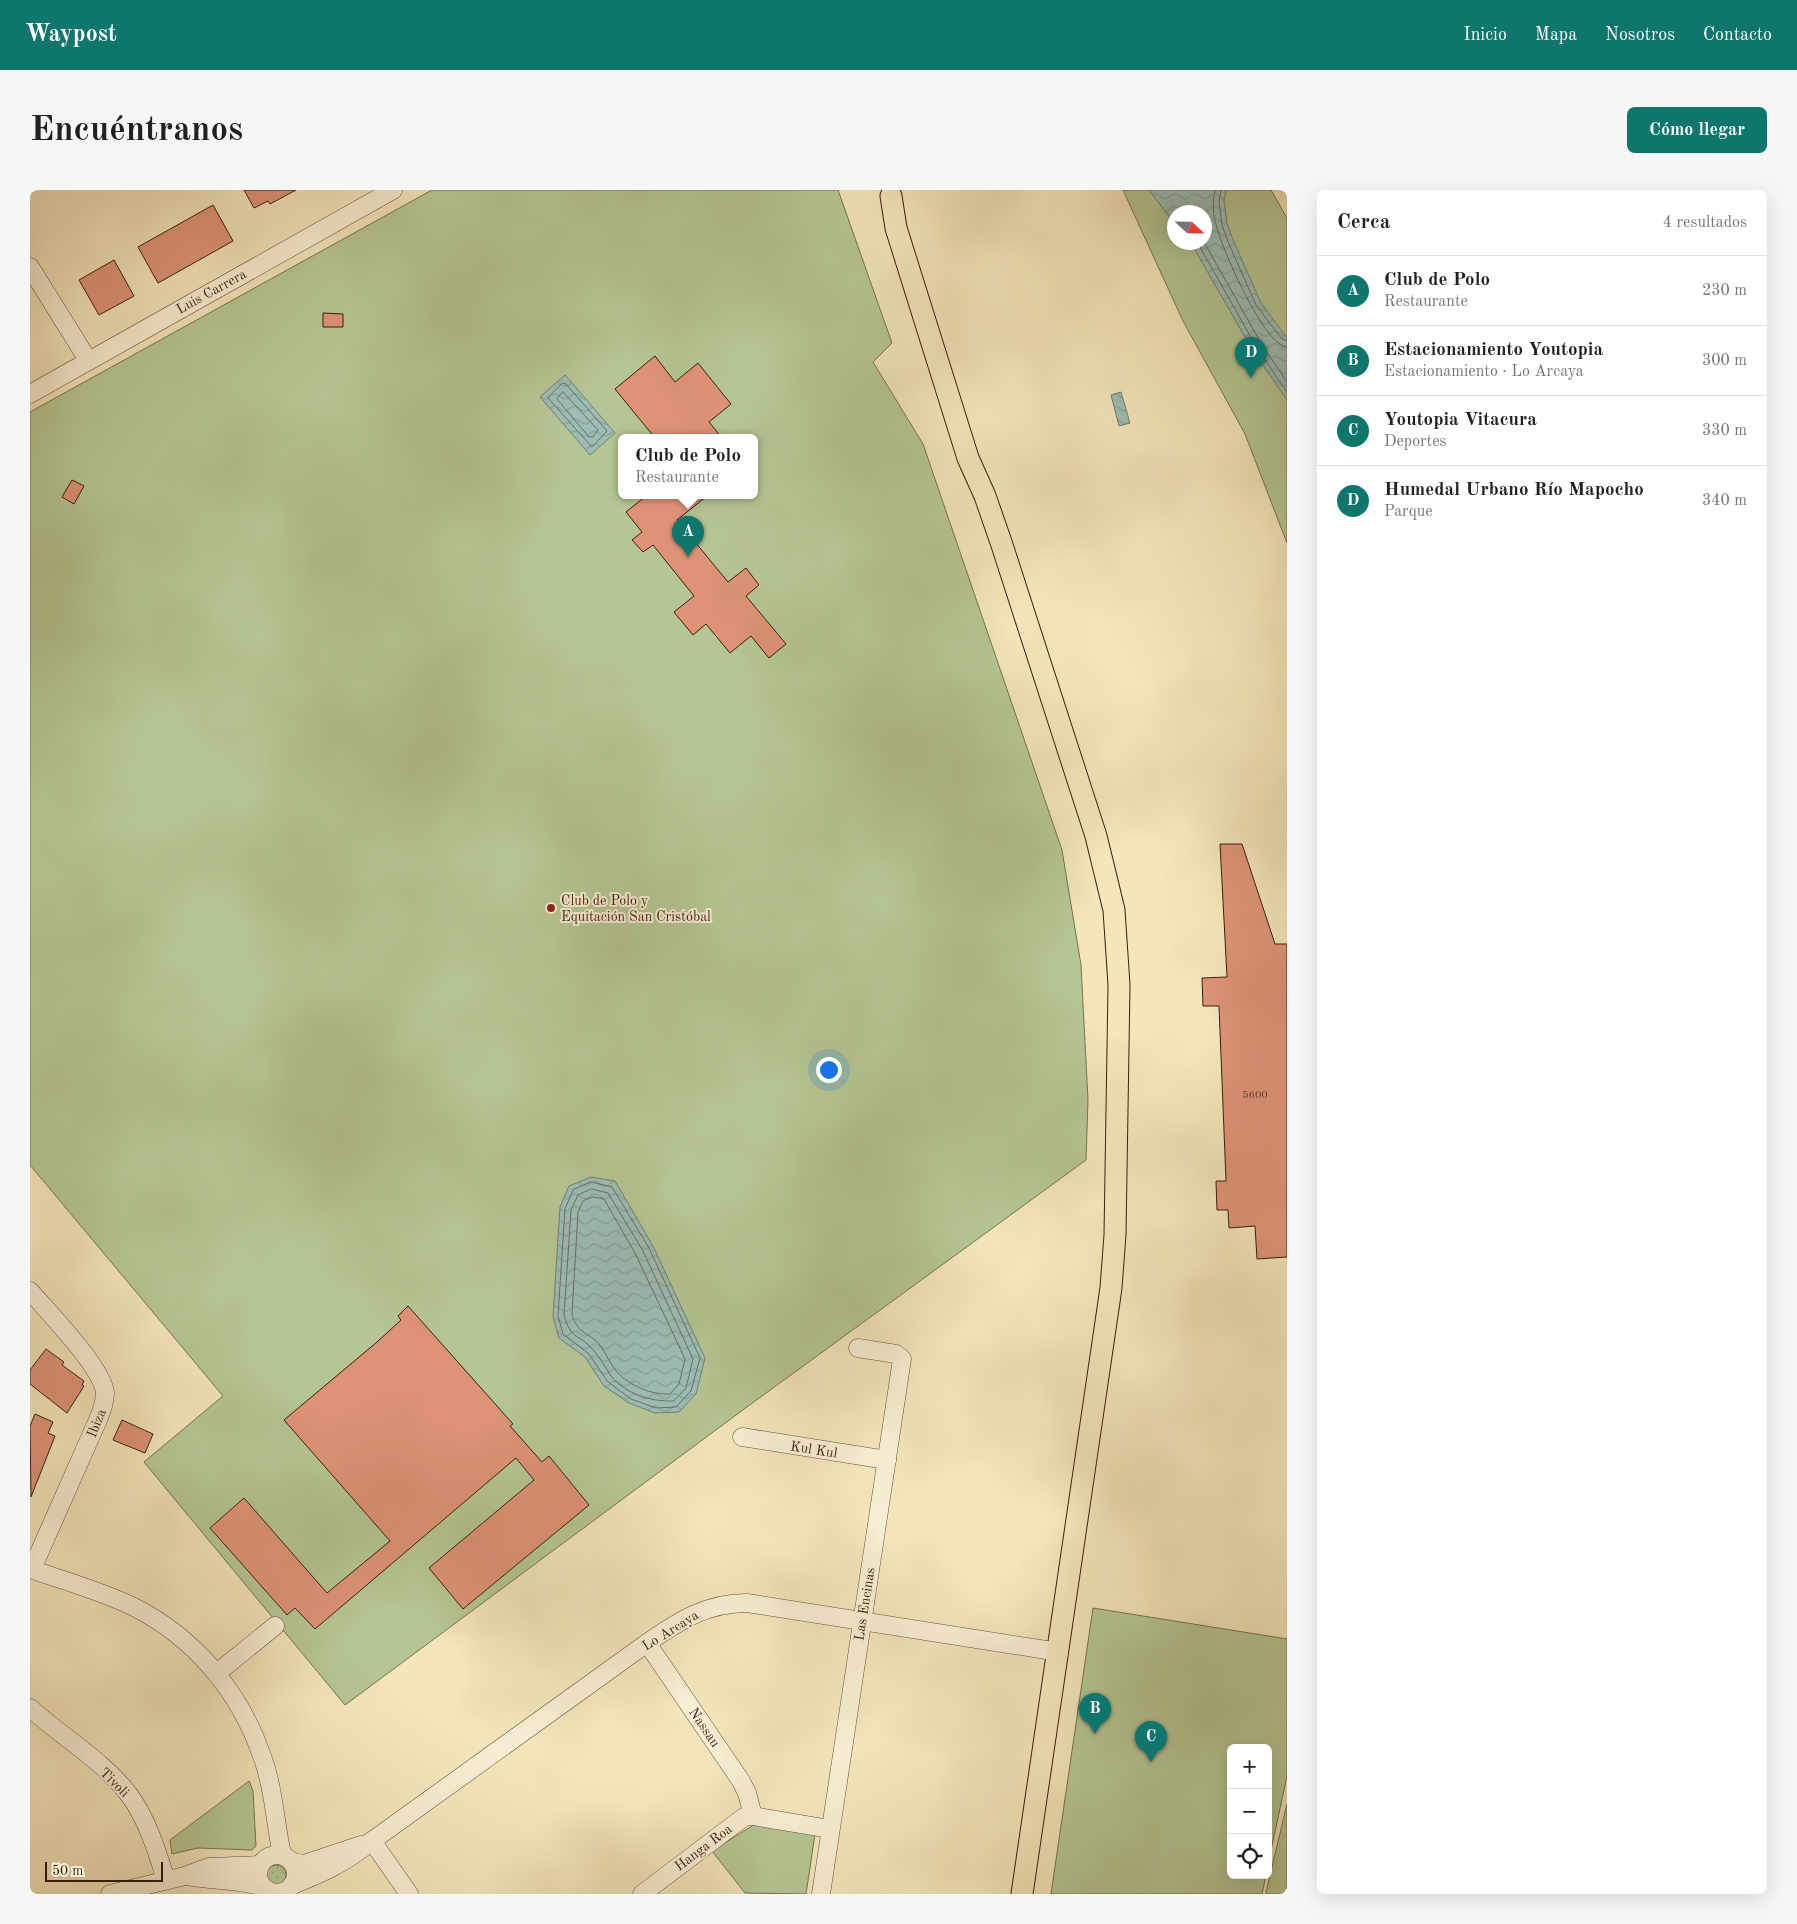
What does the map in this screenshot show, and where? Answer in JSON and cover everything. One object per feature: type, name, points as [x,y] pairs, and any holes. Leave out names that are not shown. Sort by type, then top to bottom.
[{"type":"main road","points":[[890,193],[906,223],[921,269],[983,473],[985,496],[1096,836],[1111,895],[1118,951],[1115,1235],[1111,1288],[1022,1894]]},
{"type":"street","name":"Luis Carrera","points":[[30,394],[393,190]]},
{"type":"street","points":[[30,267],[88,360]]},
{"type":"street","name":"Ibiza","points":[[31,1294],[96,1370],[104,1392],[104,1404],[31,1569]]},
{"type":"street","name":"Las Encinas","points":[[821,1894],[902,1360],[896,1354],[858,1348]]},
{"type":"street","name":"Kul Kul","points":[[742,1437],[887,1460]]},
{"type":"street","points":[[31,1569],[113,1598],[152,1617],[187,1642],[217,1673],[240,1706],[263,1758],[281,1850],[296,1874],[288,1889],[278,1893],[242,1882],[206,1880],[185,1876]]},
{"type":"street","name":"Lo Arcaya","points":[[288,1889],[343,1863],[647,1643],[692,1614],[706,1608],[734,1603],[760,1605],[1058,1652]]},
{"type":"street","points":[[217,1673],[275,1626]]},
{"type":"street","name":"Nassau","points":[[647,1643],[741,1781],[747,1792],[753,1816]]},
{"type":"street","name":"Tivoli","points":[[30,1708],[104,1770],[130,1796],[153,1841],[166,1880]]},
{"type":"street","points":[[266,1890],[258,1876],[263,1862],[273,1805]]},
{"type":"street","points":[[753,1816],[830,1829]]},
{"type":"street","name":"Hanga Roa","points":[[642,1894],[728,1827],[744,1817],[753,1816]]},
{"type":"street","points":[[370,1842],[409,1894]]},
{"type":"street","name":"Lo Arcaya","points":[[289,1860],[309,1862],[370,1842]]},
{"type":"street","points":[[110,1894],[185,1876],[209,1867],[263,1862],[276,1855],[289,1860]]},
{"type":"green space","name":"Club de Polo y Equitación San Cristóbal","points":[[432,190],[838,190],[892,343],[873,362],[923,444],[1062,850],[1081,965],[1088,1100],[1086,1160],[736,1415],[345,1705],[144,1462],[223,1396],[30,1165],[30,412]]},
{"type":"green space","points":[[1123,190],[1271,190],[1287,218],[1287,543],[1245,434],[1183,321]]},
{"type":"green space","points":[[1093,1608],[1287,1639],[1287,1776],[1272,1845],[1272,1744],[1227,1744],[1227,1879],[1265,1879],[1262,1894],[1051,1894]]},
{"type":"green space","points":[[249,1781],[253,1791],[256,1846],[252,1850],[198,1848],[172,1854],[170,1840]]},
{"type":"green space","points":[[1287,1804],[1287,1894],[1266,1894],[1269,1879],[1272,1879],[1272,1867]]},
{"type":"green space","points":[[755,1824],[815,1834],[806,1894],[745,1893],[712,1851]]},
{"type":"green space","points":[[276,1865],[283,1868],[286,1875],[283,1882],[276,1885],[269,1882],[266,1875],[269,1868]]},
{"type":"water","points":[[1149,190],[1226,190],[1224,200],[1227,224],[1234,242],[1261,303],[1287,338],[1287,400],[1253,351],[1195,250],[1212,250],[1212,205],[1167,205],[1167,214]]},
{"type":"water","points":[[565,375],[615,433],[590,455],[540,397]]},
{"type":"water","points":[[1121,392],[1130,423],[1119,426],[1111,395]]},
{"type":"water","points":[[591,1177],[615,1181],[653,1246],[705,1358],[696,1394],[679,1412],[655,1413],[629,1403],[604,1386],[585,1357],[559,1338],[553,1317],[560,1207],[569,1186]]},
{"type":"building","points":[[244,190],[296,190],[270,204],[268,201],[254,208]]},
{"type":"building","points":[[213,205],[233,241],[158,283],[138,247]]},
{"type":"building","points":[[114,260],[134,296],[99,315],[79,280]]},
{"type":"building","points":[[323,313],[343,314],[343,327],[323,327]]},
{"type":"building","points":[[655,356],[675,382],[698,363],[731,404],[709,422],[719,434],[652,434],[615,389]]},
{"type":"building","points":[[72,480],[84,486],[74,504],[62,497]]},
{"type":"building","points":[[642,499],[703,499],[677,520],[728,582],[746,568],[759,585],[746,596],[786,644],[769,658],[751,636],[730,653],[706,624],[693,635],[674,612],[694,596],[653,545],[643,552],[632,540],[642,532],[626,512]]},
{"type":"building","points":[[1220,844],[1242,844],[1275,944],[1287,944],[1287,1257],[1257,1259],[1255,1226],[1229,1228],[1228,1210],[1217,1210],[1216,1181],[1226,1181],[1219,1006],[1203,1006],[1202,978],[1227,977]]},
{"type":"building","points":[[408,1306],[513,1424],[510,1426],[542,1462],[549,1456],[589,1505],[463,1609],[429,1568],[534,1480],[516,1458],[315,1629],[295,1608],[287,1615],[210,1528],[244,1498],[327,1593],[390,1541],[284,1420],[401,1320],[398,1316]]},
{"type":"building","points":[[46,1349],[64,1362],[62,1365],[84,1381],[82,1385],[84,1386],[67,1413],[30,1384],[30,1370]]},
{"type":"building","points":[[35,1414],[53,1422],[48,1433],[55,1436],[31,1497],[30,1426]]},
{"type":"building","points":[[122,1420],[153,1434],[145,1453],[113,1440]]},
{"type":"place","name":"Humedal Urbano Río Mapocho","points":[[1251,378]]},
{"type":"place","name":"Club de Polo","points":[[688,557]]},
{"type":"place","name":"Club de Polo y Equitación San Cristóbal","points":[[551,908]]},
{"type":"place","name":"Estacionamiento Youtopia","points":[[1095,1734]]},
{"type":"place","name":"Youtopia Vitacura","points":[[1151,1762]]}]
